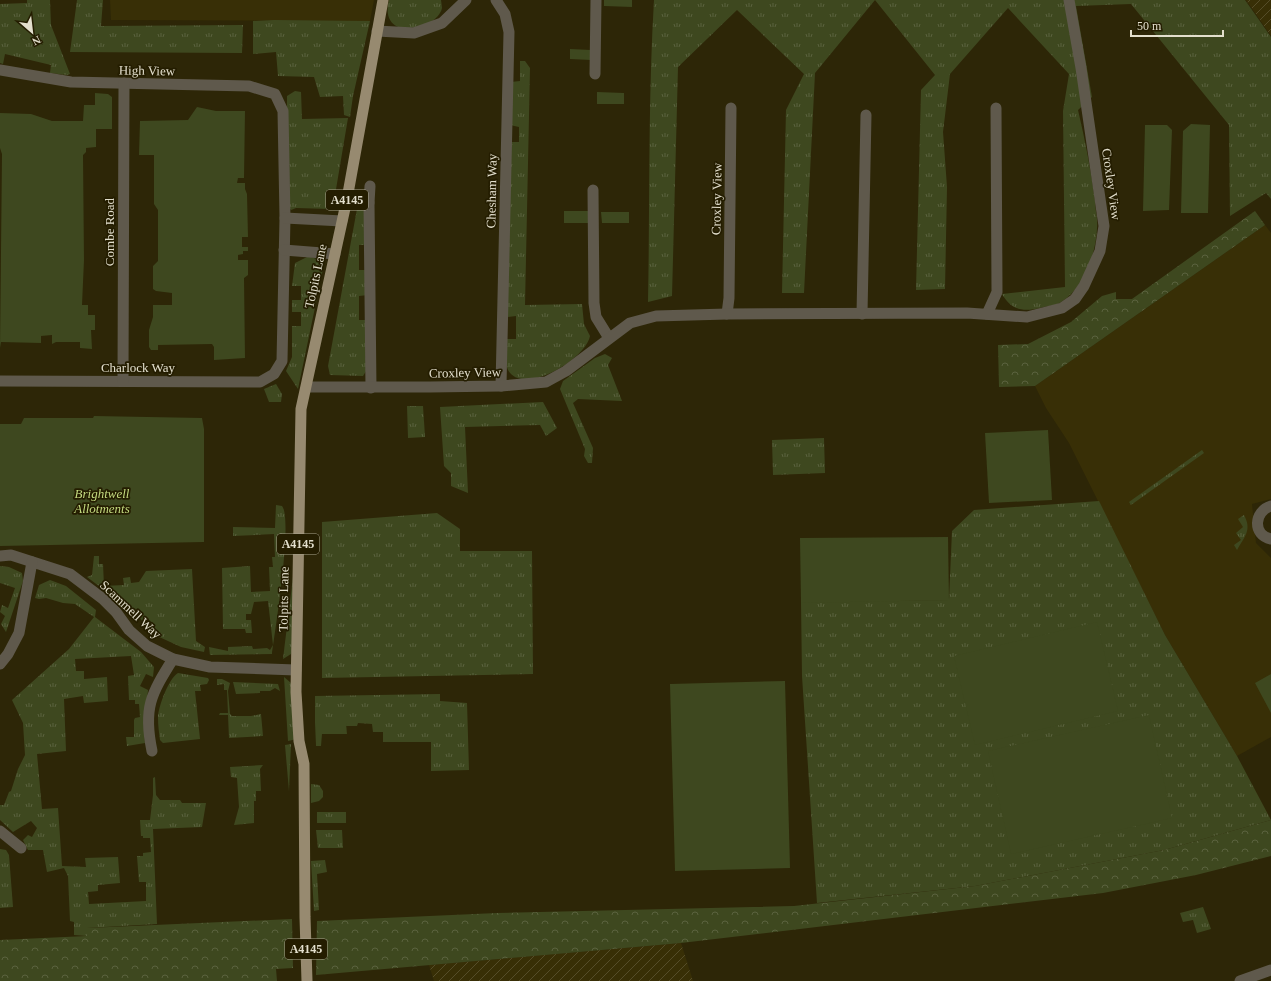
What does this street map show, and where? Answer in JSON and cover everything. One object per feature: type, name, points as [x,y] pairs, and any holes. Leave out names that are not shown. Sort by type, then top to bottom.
[{"type":"main road","name":"Tolpits Lane","points":[[307,981],[304,917],[304,764],[299,741],[296,670],[301,409],[347,199],[383,0]]},
{"type":"street","points":[[377,31],[414,33],[446,22],[466,0]]},
{"type":"street","name":"Chesham Way","points":[[496,0],[505,14],[509,32],[501,386]]},
{"type":"street","points":[[595,74],[596,0]]},
{"type":"street","name":"Croxley View","points":[[307,387],[371,388],[501,386],[546,382],[566,371],[630,323],[656,316],[727,314],[987,314],[1027,317],[1062,308],[1075,299],[1084,286],[1100,251],[1104,226],[1081,68],[1069,0]]},
{"type":"street","name":"High View","points":[[0,70],[71,82],[249,86],[276,94],[283,111]]},
{"type":"street","name":"Combe Road","points":[[123,381],[124,83]]},
{"type":"street","name":"Croxley View","points":[[727,314],[729,298],[731,108]]},
{"type":"street","points":[[987,314],[997,292],[996,108]]},
{"type":"street","name":"Tolpits Lane","points":[[274,374],[282,361],[285,218],[283,111]]},
{"type":"street","points":[[862,314],[866,115]]},
{"type":"street","points":[[370,186],[371,388]]},
{"type":"street","points":[[593,190],[594,303],[596,317],[609,338]]},
{"type":"street","points":[[347,199],[369,203]]},
{"type":"street","points":[[285,218],[342,221]]},
{"type":"street","points":[[284,250],[335,254]]},
{"type":"street","name":"Charlock Way","points":[[0,381],[260,382],[274,374]]},
{"type":"street","points":[[1271,506],[1262,511],[1257,524],[1263,536],[1271,539]]},
{"type":"street","name":"Scammell Way","points":[[0,556],[11,556],[70,574],[103,599],[116,612],[129,630],[146,646],[173,659],[210,667],[296,670]]},
{"type":"street","points":[[0,664],[8,654],[19,633],[32,562]]},
{"type":"street","points":[[152,751],[148,722],[154,689],[173,659]]},
{"type":"street","points":[[1,835],[21,848]]},
{"type":"street","points":[[1240,981],[1271,970]]},
{"type":"shaded area","points":[[110,0],[374,0],[370,21],[111,20]]},
{"type":"shaded area","points":[[1246,0],[1271,0],[1271,36]]},
{"type":"shaded area","points":[[1265,225],[1271,233],[1271,499],[1252,504],[1256,543],[1271,558],[1271,737],[1237,756],[1165,635],[1069,443],[1046,408],[1035,386]]},
{"type":"shaded area","points":[[681,943],[693,981],[434,981],[429,965]]},
{"type":"green space","points":[[27,0],[50,0],[51,25],[70,74],[50,73],[51,65],[5,54],[3,64],[0,63],[0,4],[27,3]]},
{"type":"green space","points":[[77,0],[103,0],[101,26],[243,25],[242,53],[70,52]]},
{"type":"green space","points":[[389,0],[441,0],[442,8],[438,16],[430,22],[420,27],[410,29],[400,27],[392,23],[388,14]]},
{"type":"green space","points":[[604,0],[632,0],[632,7],[604,6]]},
{"type":"green space","points":[[654,0],[875,0],[815,73],[804,293],[782,293],[786,110],[804,74],[737,10],[678,67],[672,296],[648,302],[650,113]]},
{"type":"green space","points":[[875,0],[1245,0],[1271,37],[1271,199],[1266,193],[1230,216],[1229,125],[1131,4],[1076,6],[1092,97],[1078,110],[1088,155],[1095,201],[1097,225],[1094,249],[1087,270],[1082,279],[1069,296],[1061,302],[1054,305],[1028,310],[1013,307],[1002,294],[1065,287],[1063,111],[1069,74],[1008,8],[950,74],[943,132],[947,187],[945,289],[916,290],[921,90],[935,75]]},
{"type":"green space","points":[[253,21],[370,21],[353,96],[350,117],[344,115],[343,96],[320,97],[314,77],[278,76],[276,52],[253,54]]},
{"type":"green space","points":[[570,49],[591,50],[591,60],[570,59]]},
{"type":"green space","points":[[520,61],[525,61],[530,68],[525,305],[582,304],[584,324],[590,336],[586,345],[578,355],[566,364],[553,372],[527,379],[516,377],[508,370],[506,363],[506,339],[516,339],[516,316],[507,317],[511,142],[519,142],[519,127],[510,125],[511,82],[520,81]]},
{"type":"green space","points":[[295,91],[301,92],[302,119],[348,118],[333,207],[331,209],[296,208],[291,210],[287,205],[287,96]]},
{"type":"green space","points":[[597,92],[624,93],[624,104],[597,104]]},
{"type":"green space","points":[[95,93],[108,94],[112,97],[112,129],[96,129],[96,147],[86,148],[86,152],[83,155],[84,260],[82,305],[88,305],[88,315],[95,315],[95,330],[91,330],[92,349],[80,348],[80,342],[56,342],[52,344],[52,335],[41,336],[41,343],[1,342],[0,348],[2,154],[0,148],[0,113],[31,114],[52,121],[83,121],[84,105],[95,105]]},
{"type":"green space","points":[[197,107],[216,111],[245,111],[244,178],[238,178],[237,183],[245,183],[247,194],[248,237],[242,237],[242,247],[248,247],[248,251],[243,251],[243,254],[238,255],[238,260],[248,260],[248,275],[244,278],[245,358],[214,360],[214,347],[212,344],[158,345],[158,350],[151,350],[149,347],[149,330],[153,317],[153,305],[172,305],[172,293],[156,291],[153,289],[153,266],[158,261],[158,210],[154,204],[154,155],[139,155],[140,121],[188,120]]},
{"type":"green space","points":[[1191,124],[1210,125],[1208,213],[1181,213],[1183,131]]},
{"type":"green space","points":[[1145,125],[1167,125],[1172,130],[1169,210],[1143,211]]},
{"type":"green space","points":[[359,208],[364,211],[368,245],[359,245],[359,270],[368,270],[368,295],[359,296],[359,320],[368,320],[368,368],[363,376],[330,375],[328,366],[357,209]]},
{"type":"green space","points":[[564,211],[589,211],[589,223],[564,223]]},
{"type":"green space","points":[[1255,211],[1265,225],[1035,386],[999,387],[998,345],[1028,344],[1071,322],[1102,296],[1116,292],[1116,299],[1132,299]]},
{"type":"green space","points":[[601,212],[629,212],[629,223],[602,223]]},
{"type":"green space","points":[[309,256],[321,261],[323,269],[298,389],[286,371],[292,357],[292,326],[301,326],[301,312],[292,312],[292,300],[301,300],[301,286],[292,286],[295,263]]},
{"type":"green space","points":[[605,354],[612,358],[608,365],[622,401],[578,399],[573,403],[593,448],[592,463],[588,463],[584,456],[585,449],[560,389],[563,381],[595,358]]},
{"type":"green space","points":[[276,384],[282,394],[281,402],[269,402],[264,389]]},
{"type":"green space","points":[[543,402],[557,428],[546,436],[540,425],[465,427],[468,493],[451,486],[451,473],[444,466],[440,407]]},
{"type":"green space","points":[[407,406],[423,406],[425,437],[408,438]]},
{"type":"green space","name":"Brightwell Allotments","points":[[94,416],[202,418],[204,429],[204,542],[0,546],[0,424],[21,424],[24,418],[93,418]]},
{"type":"green space","points":[[1048,430],[1052,500],[989,503],[985,433]]},
{"type":"green space","points":[[824,438],[825,473],[773,475],[772,440]]},
{"type":"green space","points":[[1202,450],[1204,453],[1131,505],[1129,502]]},
{"type":"green space","points":[[1099,501],[1165,635],[1237,756],[1271,820],[1164,850],[975,886],[817,903],[802,676],[801,601],[949,600],[952,531],[974,510]]},
{"type":"green space","points":[[276,505],[282,506],[285,515],[286,532],[272,654],[210,655],[209,647],[228,651],[228,647],[252,646],[253,649],[267,648],[270,650],[273,645],[268,601],[254,602],[251,614],[246,614],[246,620],[251,620],[252,633],[246,633],[245,629],[223,629],[222,568],[250,566],[251,592],[270,591],[269,567],[273,567],[272,557],[275,557],[274,534],[233,536],[233,527],[275,528]]},
{"type":"green space","points":[[437,513],[460,529],[460,551],[532,551],[533,674],[322,678],[322,522]]},
{"type":"green space","points":[[1244,515],[1247,529],[1245,537],[1237,550],[1234,545],[1241,540],[1236,533],[1243,527],[1238,519]]},
{"type":"green space","points":[[948,537],[949,600],[801,603],[800,538]]},
{"type":"green space","points":[[94,556],[99,556],[99,564],[103,564],[104,586],[124,585],[123,578],[130,577],[131,583],[139,582],[146,571],[192,569],[196,641],[205,647],[204,652],[181,647],[155,635],[137,615],[87,577],[92,575]]},
{"type":"green space","points":[[0,566],[9,567],[22,573],[23,581],[6,632],[1,624],[5,616],[0,612],[2,605],[8,608],[15,588],[0,583]]},
{"type":"green space","points":[[293,577],[293,648],[291,654],[283,659]]},
{"type":"green space","points":[[50,580],[66,586],[96,610],[95,617],[141,652],[154,667],[153,677],[146,674],[140,686],[148,690],[144,730],[145,743],[127,746],[126,737],[134,737],[134,720],[135,718],[140,717],[139,704],[135,704],[135,700],[129,700],[128,676],[134,675],[131,656],[75,659],[76,671],[84,671],[84,679],[107,677],[108,701],[84,703],[83,696],[64,699],[66,751],[37,754],[42,809],[58,808],[62,866],[86,867],[85,858],[118,857],[120,883],[98,885],[98,891],[88,892],[89,904],[146,901],[146,882],[139,882],[137,856],[143,856],[143,853],[151,852],[150,838],[143,838],[143,836],[141,836],[140,820],[150,820],[153,795],[153,778],[155,777],[156,795],[160,800],[180,800],[182,803],[206,803],[202,827],[153,829],[157,924],[87,928],[87,936],[74,935],[74,922],[70,921],[68,876],[64,868],[47,872],[43,850],[28,850],[23,840],[28,835],[32,837],[37,828],[31,821],[13,832],[0,820],[0,805],[4,805],[9,792],[11,791],[18,769],[25,755],[23,723],[12,700],[69,649],[94,617],[75,604],[63,603],[46,598],[35,598],[39,585]]},
{"type":"green space","points":[[1097,622],[1118,711],[975,745],[954,656]]},
{"type":"green space","points":[[178,673],[208,678],[209,680],[207,684],[200,685],[201,691],[195,691],[200,739],[163,743],[160,740],[158,713],[171,681]]},
{"type":"green space","points":[[1271,674],[1271,713],[1255,683]]},
{"type":"green space","points":[[284,677],[291,683],[297,739],[288,741]]},
{"type":"green space","points":[[217,679],[222,679],[230,683],[228,691],[230,714],[232,716],[251,716],[261,714],[263,736],[229,738],[228,715],[219,715],[220,713],[228,713],[227,690],[224,690],[224,684],[217,685]]},
{"type":"green space","points":[[785,681],[790,868],[675,871],[670,684]]},
{"type":"green space","points":[[233,682],[278,684],[280,691],[275,688],[270,691],[260,691],[260,693],[236,694]]},
{"type":"green space","points":[[440,694],[440,701],[467,703],[469,770],[431,771],[431,742],[383,742],[383,732],[373,732],[372,724],[358,723],[357,726],[346,726],[346,723],[315,723],[315,696]]},
{"type":"green space","points":[[1149,715],[1172,818],[1011,854],[988,751]]},
{"type":"green space","points":[[315,723],[346,723],[347,734],[322,734],[321,746],[316,746]]},
{"type":"green space","points":[[291,744],[289,791],[285,745]]},
{"type":"green space","points":[[263,765],[260,769],[261,791],[256,791],[256,801],[254,801],[254,823],[234,825],[239,807],[237,778],[231,777],[230,767]]},
{"type":"green space","points":[[311,784],[319,785],[323,791],[323,797],[319,801],[311,803]]},
{"type":"green space","points":[[317,812],[346,812],[346,823],[317,823]]},
{"type":"green space","points":[[1271,820],[1271,856],[1196,875],[1103,893],[681,943],[316,975],[317,921],[497,913],[794,906],[975,886],[1164,850]]},
{"type":"green space","points":[[316,830],[342,830],[343,848],[318,848]]},
{"type":"green space","points":[[0,849],[6,850],[9,855],[13,907],[0,908]]},
{"type":"green space","points":[[325,860],[327,872],[317,874],[319,910],[314,911],[311,861]]},
{"type":"green space","points":[[1203,907],[1211,929],[1197,933],[1193,920],[1183,922],[1180,913]]},
{"type":"green space","points":[[292,919],[293,968],[276,969],[277,981],[0,981],[0,940],[87,936],[87,928]]}]
